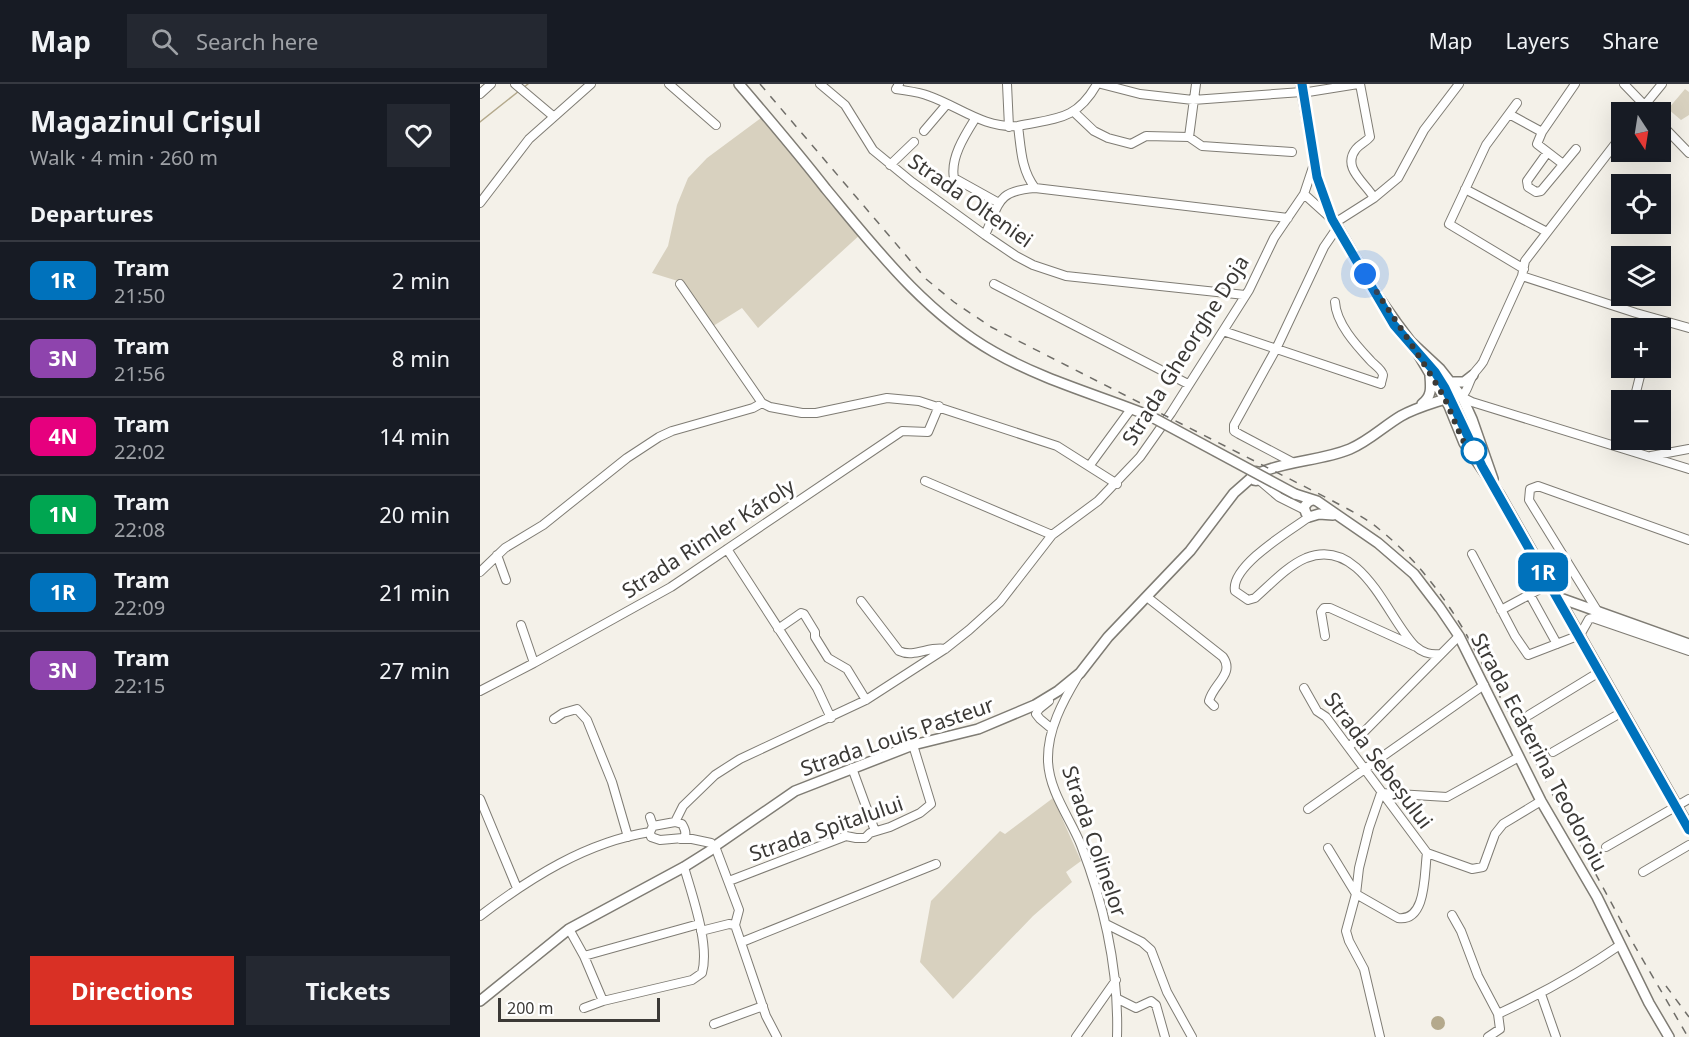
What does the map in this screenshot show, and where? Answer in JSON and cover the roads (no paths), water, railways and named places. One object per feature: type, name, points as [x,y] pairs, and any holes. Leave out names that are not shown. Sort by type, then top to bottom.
[{"type":"main road","points":[[739,84],[884,259],[915,291],[953,324],[993,352],[1046,378],[1149,416],[1295,494],[1311,508]]},
{"type":"main road","points":[[1305,88],[1320,186],[1334,220],[1379,298],[1411,342],[1430,375],[1472,419],[1500,495]]},
{"type":"main road","points":[[1305,88],[1320,170],[1334,220]]},
{"type":"main road","points":[[1411,342],[1451,382],[1464,443],[1500,495],[1689,826]]},
{"type":"main road","points":[[1420,406],[1429,398],[1430,375]]},
{"type":"main road","points":[[1451,382],[1464,382],[1473,375]]},
{"type":"main road","name":"Strada Louis Pasteur","points":[[480,1001],[568,929],[684,867],[795,791],[913,745],[978,729],[1060,695],[1108,637],[1190,552],[1234,493],[1256,477],[1292,462],[1334,454],[1350,448],[1420,406],[1454,398]]},
{"type":"main road","name":"Strada Ecaterina Teodoroiu","points":[[1311,508],[1338,516],[1378,543],[1414,574],[1459,636],[1541,801],[1597,897],[1649,1003],[1670,1037]]},
{"type":"main road","points":[[1560,598],[1689,644]]},
{"type":"main road","name":"Strada Louis Pasteur","points":[[1031,706],[1066,678],[1080,673]]},
{"type":"street","points":[[480,94],[491,84]]},
{"type":"street","points":[[514,84],[550,113]]},
{"type":"street","points":[[480,203],[550,113],[591,84]]},
{"type":"street","points":[[669,84],[716,125]]},
{"type":"street","name":"Strada Olteniei","points":[[820,84],[845,105],[873,150],[890,165],[985,235],[1033,265],[1066,276],[1245,295]]},
{"type":"street","points":[[1007,84],[1024,168],[1027,178],[1035,188]]},
{"type":"street","points":[[897,86],[928,95],[975,119],[998,126],[1014,127],[1074,112],[1083,106],[1099,84],[1140,94],[1193,100],[1359,84],[1370,137],[1358,147],[1352,156],[1351,163],[1356,176],[1369,188],[1374,198]]},
{"type":"street","points":[[1190,136],[1196,84]]},
{"type":"street","points":[[1334,220],[1374,198],[1398,178],[1424,130],[1459,84]]},
{"type":"street","points":[[1563,165],[1537,144],[1542,132],[1575,84]]},
{"type":"street","points":[[1624,84],[1636,102]]},
{"type":"street","points":[[1647,102],[1662,84]]},
{"type":"street","points":[[1517,103],[1486,145],[1449,224],[1524,269],[1653,318]]},
{"type":"street","points":[[924,131],[947,104]]},
{"type":"street","points":[[1074,112],[1094,130],[1108,138],[1131,144],[1146,136],[1190,136],[1202,146],[1293,152]]},
{"type":"street","points":[[1509,114],[1542,132]]},
{"type":"street","points":[[975,119],[962,140],[953,172],[954,178],[999,203]]},
{"type":"street","points":[[1671,134],[1689,153]]},
{"type":"street","points":[[890,165],[914,142]]},
{"type":"street","points":[[1547,153],[1527,181],[1528,187],[1536,192],[1541,191],[1576,149]]},
{"type":"street","points":[[1454,398],[1469,388],[1473,375],[1483,363],[1524,269],[1547,232],[1611,149]]},
{"type":"street","name":"Strada Gheorghe Doja","points":[[680,827],[683,806],[715,775],[732,764],[866,700],[945,649],[1000,602],[1052,535],[1117,484],[1140,458],[1245,295],[1274,238],[1304,194],[1315,160]]},
{"type":"street","points":[[985,235],[1003,196],[1017,189],[1035,188],[1288,218]]},
{"type":"street","points":[[1465,189],[1547,232]]},
{"type":"street","points":[[1292,462],[1234,431],[1234,425],[1276,349],[1324,247],[1337,228],[1334,220],[1304,194]]},
{"type":"street","points":[[680,284],[762,403],[770,407],[802,413],[816,413],[887,398],[919,401],[1057,446],[1117,484]]},
{"type":"street","points":[[994,284],[1188,384]]},
{"type":"street","points":[[1223,331],[1381,384],[1382,372],[1368,359],[1347,332],[1335,302]]},
{"type":"street","points":[[1671,323],[1689,328]]},
{"type":"street","points":[[1454,398],[1611,445]]},
{"type":"street","points":[[480,572],[505,548],[543,525],[627,458],[659,437],[672,431],[753,408],[762,403]]},
{"type":"street","name":"Strada Rimler Károly","points":[[480,691],[671,587],[902,431],[928,432],[939,406]]},
{"type":"street","points":[[1090,465],[1131,409]]},
{"type":"street","points":[[1650,457],[1689,449]]},
{"type":"street","points":[[1626,450],[1689,469]]},
{"type":"street","points":[[1677,465],[1678,451]]},
{"type":"street","name":"Strada Ecaterina Teodoroiu","points":[[1256,477],[1269,491],[1290,504],[1311,508]]},
{"type":"street","points":[[925,481],[1052,535]]},
{"type":"street","points":[[1603,620],[1529,500],[1530,489],[1538,486],[1689,540]]},
{"type":"street","points":[[1311,508],[1255,555],[1238,578],[1234,586],[1235,591],[1248,600],[1255,598],[1304,559],[1317,555],[1335,557],[1348,562],[1375,587],[1415,646]]},
{"type":"street","points":[[727,549],[817,688],[831,718]]},
{"type":"street","points":[[1472,554],[1528,655],[1580,634],[1589,619],[1597,618],[1689,651]]},
{"type":"street","points":[[497,555],[506,580]]},
{"type":"street","points":[[1501,610],[1551,584]]},
{"type":"street","points":[[1530,595],[1557,644]]},
{"type":"street","points":[[1147,597],[1223,657],[1228,664],[1228,670],[1211,694],[1209,701],[1214,706]]},
{"type":"street","points":[[861,601],[899,651],[905,654],[930,648],[945,649]]},
{"type":"street","points":[[1325,636],[1321,612],[1324,608],[1330,608],[1430,655],[1440,654]]},
{"type":"street","points":[[778,629],[801,613],[804,614],[828,658],[847,669],[866,700]]},
{"type":"street","points":[[521,625],[534,663]]},
{"type":"street","points":[[1349,747],[1459,636]]},
{"type":"street","points":[[1529,715],[1601,671]]},
{"type":"street","points":[[1308,809],[1484,685]]},
{"type":"street","name":"Strada Sebeșului","points":[[1304,688],[1317,711],[1326,717],[1426,853]]},
{"type":"street","points":[[1052,729],[1036,714],[1039,709],[1060,695]]},
{"type":"street","name":"Strada Colinelor","points":[[1060,695],[1048,760],[1051,781],[1082,846],[1106,924],[1118,999],[1117,1037]]},
{"type":"street","points":[[554,719],[563,713],[577,709],[587,720],[612,782],[628,837]]},
{"type":"street","points":[[1553,752],[1624,711]]},
{"type":"street","name":"Strada Spitalului","points":[[729,881],[846,836],[860,839],[920,813],[931,804],[913,745]]},
{"type":"street","points":[[1380,1037],[1365,969],[1346,931],[1369,828],[1381,793],[1447,797],[1519,757]]},
{"type":"street","points":[[852,768],[875,831]]},
{"type":"street","points":[[480,799],[517,888]]},
{"type":"street","points":[[1606,847],[1689,799]]},
{"type":"street","points":[[1328,849],[1356,894],[1398,918],[1409,917],[1414,914],[1422,900],[1426,853],[1472,869],[1483,867],[1499,828],[1541,801]]},
{"type":"street","points":[[650,817],[651,837],[655,840],[680,827]]},
{"type":"street","points":[[480,916],[543,871],[583,853],[652,829],[680,827],[692,839],[714,846],[739,910],[735,925],[763,1006],[777,1037]]},
{"type":"street","points":[[1643,872],[1689,845]]},
{"type":"street","points":[[742,942],[936,864]]},
{"type":"street","points":[[584,1008],[603,1001],[699,977],[704,966],[700,928],[684,867]]},
{"type":"street","points":[[1452,915],[1461,931],[1478,976],[1498,1014],[1500,1029],[1488,1037]]},
{"type":"street","points":[[1106,924],[1142,942],[1151,950],[1167,992],[1192,1037]]},
{"type":"street","points":[[584,956],[700,928],[735,925]]},
{"type":"street","points":[[568,929],[584,956],[603,1001]]},
{"type":"street","points":[[1498,1014],[1541,994],[1620,945]]},
{"type":"street","points":[[1076,1037],[1116,980]]},
{"type":"street","points":[[1541,994],[1556,1037]]},
{"type":"street","points":[[1118,999],[1136,1008],[1151,1001],[1156,1005],[1165,1037]]},
{"type":"street","points":[[714,1024],[763,1006]]},
{"type":"waterway","points":[[523,88],[528,84]]},
{"type":"waterway","points":[[480,122],[519,91]]},
{"type":"tram line","points":[[1302,84],[1317,177],[1332,219],[1394,325],[1435,372],[1445,388],[1474,451],[1689,830]]},
{"type":"tram line","name":"1R","points":[[1302,84],[1317,177],[1332,219],[1394,325],[1435,372],[1445,388],[1482,466],[1689,830]]},
{"type":"railway","points":[[760,84],[926,279],[954,302],[991,327],[1356,513],[1404,551],[1447,603],[1465,632],[1633,943],[1688,1037]]},
{"type":"railway","points":[[1666,986],[1689,1017]]}]
